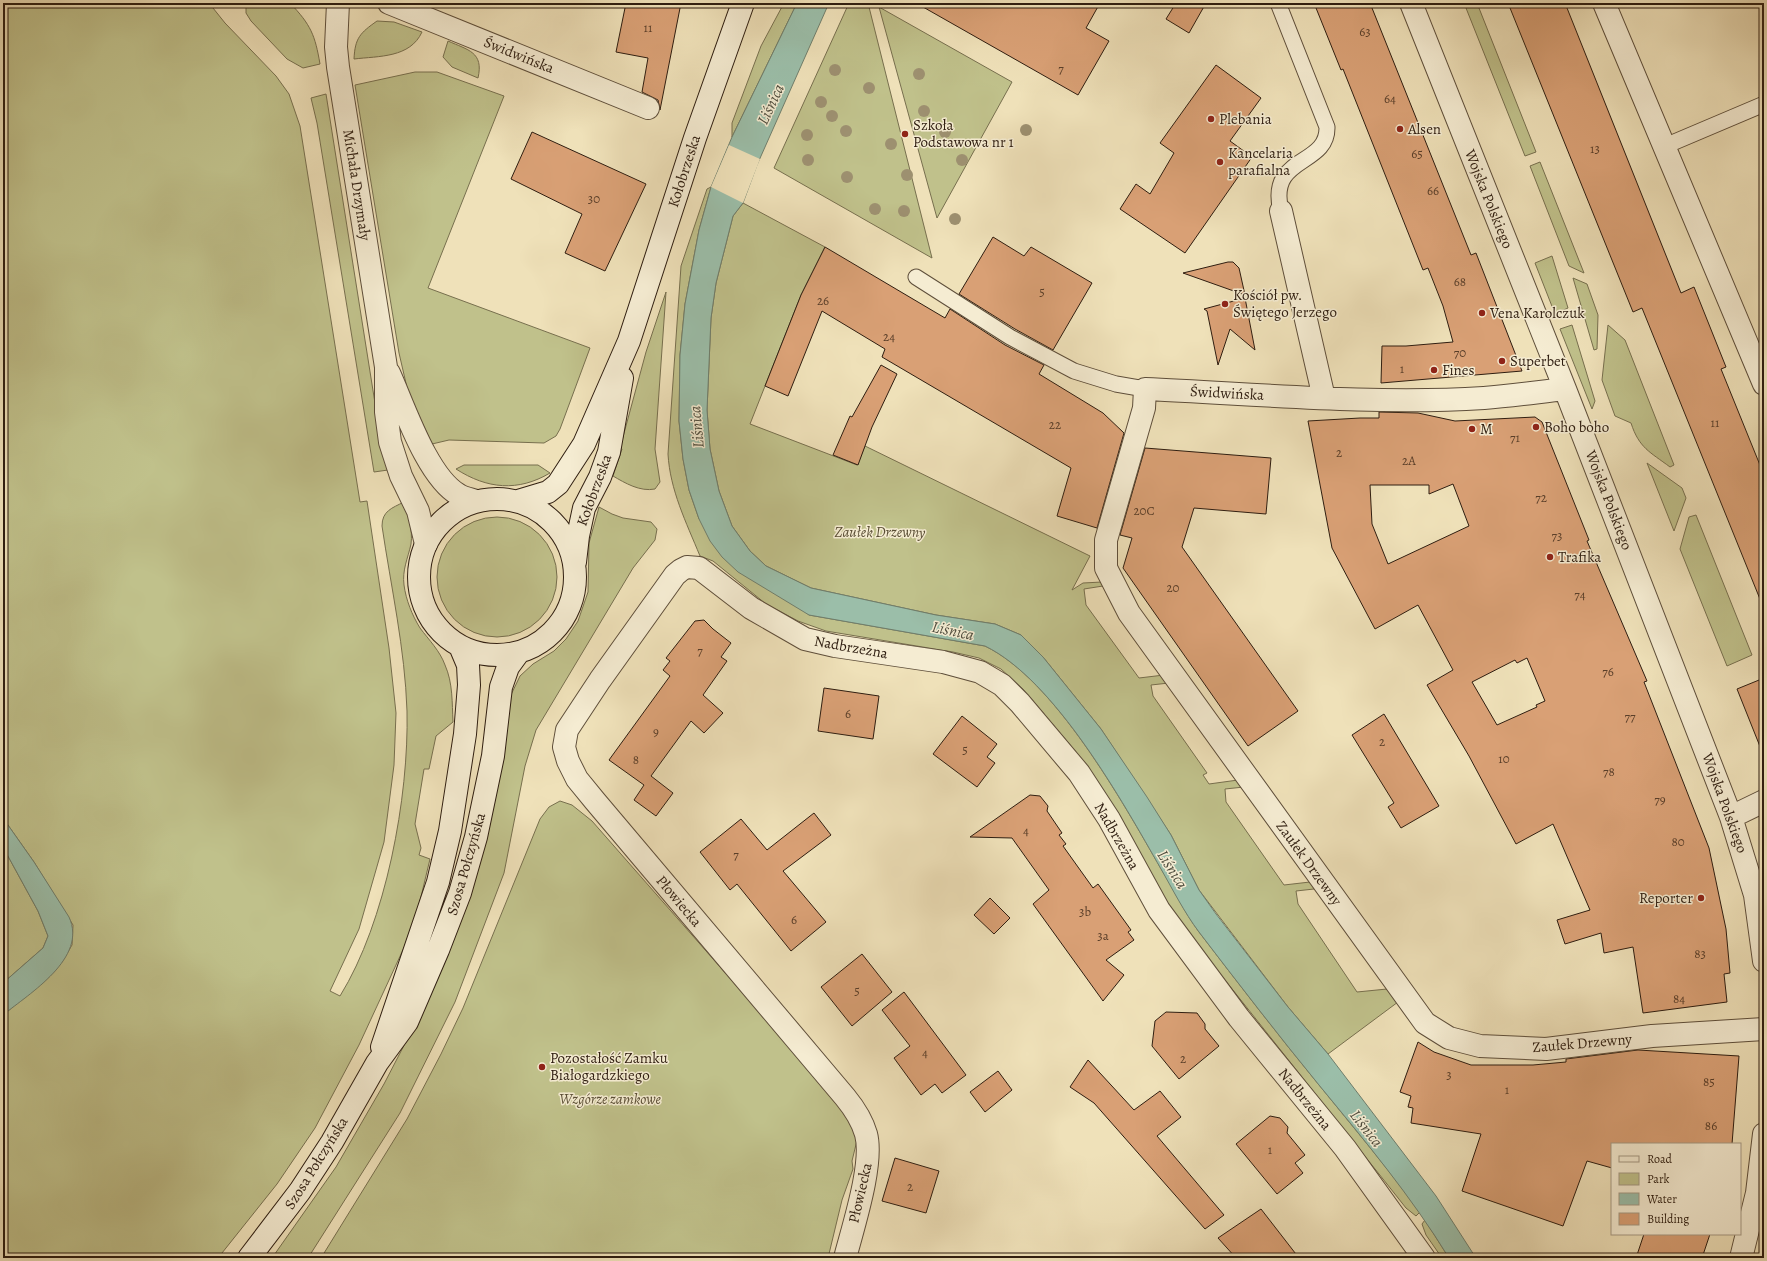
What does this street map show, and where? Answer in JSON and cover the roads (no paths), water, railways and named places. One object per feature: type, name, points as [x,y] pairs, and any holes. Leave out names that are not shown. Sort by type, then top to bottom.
[{"type":"street","name":"Michała Drzymały","points":[[338,3],[336,47],[340,81],[386,367],[386,412],[390,442],[396,464],[418,511],[426,544]]},
{"type":"street","name":"Świdwińska","points":[[389,3],[648,108]]},
{"type":"street","name":"Kołobrzeska","points":[[518,501],[548,492],[565,475],[584,444],[629,341],[695,138],[743,3]]},
{"type":"street","name":"Wojska Polskiego","points":[[1411,3],[1565,388],[1732,817],[1755,895],[1764,961]]},
{"type":"street","points":[[1604,3],[1666,146],[1764,384]]},
{"type":"street","points":[[1281,212],[1324,398]]},
{"type":"street","name":"Kołobrzeska","points":[[519,652],[533,646],[546,637],[561,620],[571,599],[574,584],[574,569],[578,536],[584,508],[600,477],[609,452],[629,341]]},
{"type":"street","name":"Michała Drzymały","points":[[386,367],[415,434],[438,474],[458,495],[476,501]]},
{"type":"street","name":"Świdwińska","points":[[1145,389],[1324,398],[1465,399],[1565,388]]},
{"type":"street","name":"Zaułek Drzewny","points":[[1145,389],[1144,408],[1106,540],[1106,568],[1129,613],[1425,1023],[1449,1038],[1480,1046],[1546,1049],[1652,1036],[1764,1029]]},
{"type":"street","points":[[519,652],[504,655],[489,655],[460,646],[446,636],[434,624],[420,593],[419,576],[420,560],[426,544],[435,529],[446,517],[460,508],[476,501],[504,499],[518,501],[532,507],[556,526],[565,539],[574,569]]},
{"type":"street","name":"Płowiecka","points":[[699,568],[687,567],[675,575],[600,680],[567,730],[564,747],[577,779],[590,796],[845,1097],[859,1117],[866,1134],[868,1163],[845,1258]]},
{"type":"street","name":"Nadbrzeżna","points":[[699,568],[751,608],[806,639],[835,646],[943,662],[980,672],[1002,685],[1016,698],[1079,773],[1109,819],[1159,910],[1239,1018],[1345,1148],[1424,1258]]},
{"type":"street","name":"Szosa Połczyńska","points":[[377,1063],[391,1015],[438,882],[450,831],[465,734],[469,686],[468,665],[460,646]]},
{"type":"street","name":"Szosa Połczyńska","points":[[249,1258],[284,1214],[332,1142],[377,1063],[407,1022],[438,950],[460,893],[476,837],[493,756],[502,687],[508,667],[519,652]]},
{"type":"street","points":[[1732,817],[1764,801]]},
{"type":"street","points":[[1741,1258],[1757,1193],[1764,1134]]},
{"type":"lane","points":[[1278,3],[1327,127],[1327,135],[1323,145],[1316,152],[1300,161],[1288,171],[1280,184],[1278,200],[1281,212]]},
{"type":"lane","points":[[1666,146],[1764,104]]},
{"type":"lane","name":"Świdwińska","points":[[916,277],[1010,337],[1074,371],[1116,384],[1145,389]]},
{"type":"water","name":"Liśnica","points":[[797,3],[829,3],[757,165],[743,203],[733,216],[716,283],[711,318],[707,410],[710,449],[719,491],[732,526],[750,551],[766,566],[811,588],[936,615],[995,624],[1021,635],[1043,657],[1101,729],[1171,835],[1199,890],[1216,914],[1288,1007],[1328,1054],[1436,1196],[1476,1258],[1449,1258],[1387,1169],[1243,990],[1199,932],[1184,909],[1127,811],[1085,745],[1037,686],[1011,663],[985,646],[809,615],[738,572],[722,557],[710,541],[699,519],[689,490],[683,459],[679,421],[680,355],[685,304],[699,230],[711,187],[732,137]]},
{"type":"water","points":[[3,818],[34,862],[69,917],[73,932],[70,947],[64,960],[41,985],[3,1015],[3,983],[43,948],[48,936],[38,911],[3,847]]},
{"type":"place","name":"Plebania","points":[[1211,119]]},
{"type":"place","name":"Alsen","points":[[1400,129]]},
{"type":"place","name":"Szkoła Podstawowa nr 1","points":[[905,134]]},
{"type":"place","name":"Kancelaria parafialna","points":[[1220,162]]},
{"type":"place","name":"Kościół pw. Świętego Jerzego","points":[[1225,304]]},
{"type":"place","name":"Vena Karolczuk","points":[[1482,313]]},
{"type":"place","name":"Superbet","points":[[1502,361]]},
{"type":"place","name":"Fines","points":[[1434,370]]},
{"type":"place","name":"Boho boho","points":[[1536,427]]},
{"type":"place","name":"M","points":[[1472,429]]},
{"type":"place","name":"Trafika","points":[[1550,557]]},
{"type":"place","name":"Reporter","points":[[1701,898]]},
{"type":"place","name":"Pozostałość Zamku Białogardzkiego","points":[[542,1067]]},
{"type":"park label","name":"Wzgórze zamkowe","points":[[610,1099]]}]
